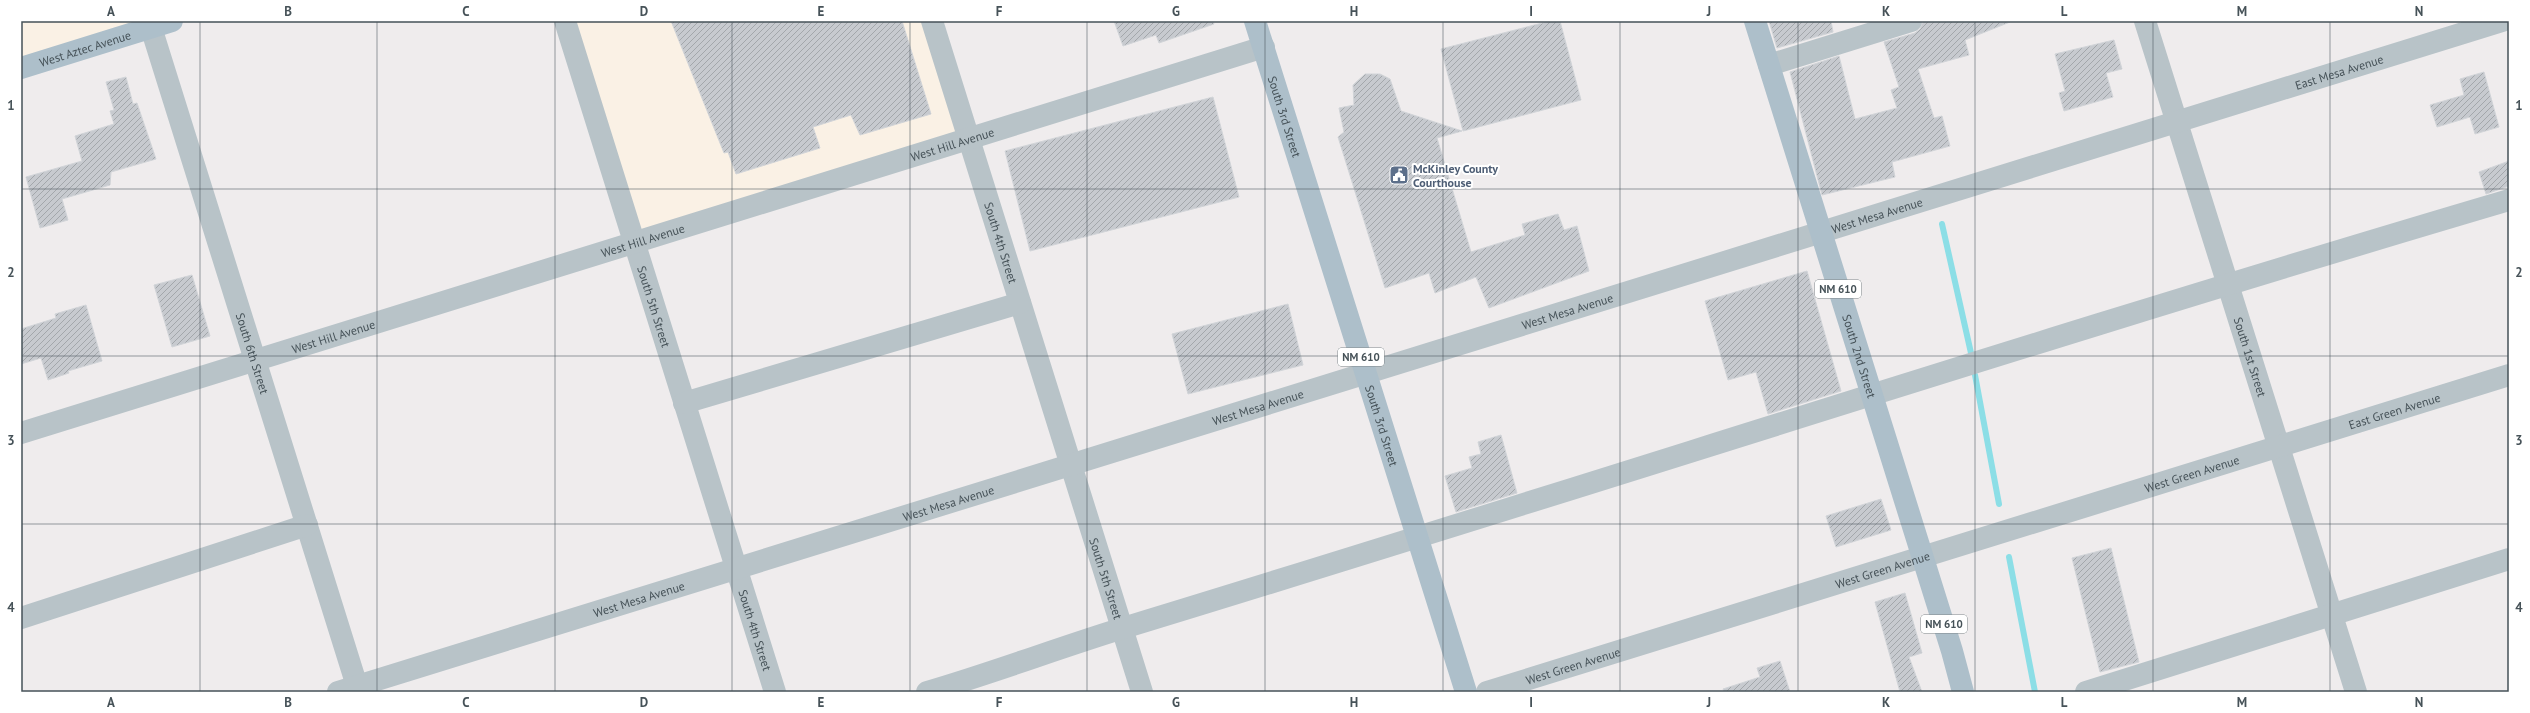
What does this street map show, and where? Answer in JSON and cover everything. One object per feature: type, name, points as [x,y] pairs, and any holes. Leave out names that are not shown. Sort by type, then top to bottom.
[{"type":"main road","name":"West Aztec Avenue","points":[[21,68],[150,24],[172,21]]},
{"type":"main road","name":"South 3rd Street","points":[[1255,21],[1466,692]]},
{"type":"main road","name":"South 2nd Street","points":[[1755,21],[1872,394],[1963,692]]},
{"type":"street","name":"South 5th Street","points":[[565,21],[736,569]]},
{"type":"street","name":"South 4th Street","points":[[932,21],[1071,465]]},
{"type":"street","points":[[1768,65],[1911,21]]},
{"type":"street","name":"South 1st Street","points":[[2146,21],[2356,692]]},
{"type":"street","name":"East Mesa Avenue","points":[[2177,122],[2502,21]]},
{"type":"street","points":[[2506,21],[2509,30]]},
{"type":"street","name":"South 6th Street","points":[[150,24],[307,525],[348,689]]},
{"type":"street","name":"West Hill Avenue","points":[[21,433],[1264,47]]},
{"type":"street","name":"West Mesa Avenue","points":[[348,689],[2177,122]]},
{"type":"street","points":[[927,692],[982,684],[1122,628],[1418,538],[2228,283],[2509,200]]},
{"type":"street","points":[[684,403],[1020,303]]},
{"type":"street","name":"East Green Avenue","points":[[2279,446],[2509,375]]},
{"type":"street","name":"West Green Avenue","points":[[1487,692],[2279,446]]},
{"type":"street","name":"South 5th Street","points":[[1071,465],[1142,692]]},
{"type":"street","points":[[21,618],[307,525]]},
{"type":"street","points":[[2086,692],[2509,560]]},
{"type":"street","name":"South 4th Street","points":[[736,569],[775,692]]},
{"type":"shaded area","points":[[21,21],[172,21],[21,68]]},
{"type":"shaded area","points":[[565,21],[932,21],[969,139],[634,243]]},
{"type":"building","points":[[671,21],[902,21],[931,114],[860,135],[851,115],[813,127],[820,148],[736,174],[728,152],[724,153]]},
{"type":"building","points":[[1114,21],[1213,21],[1214,24],[1159,43],[1156,35],[1123,46]]},
{"type":"building","name":"McKinley County Courthouse","points":[[1550,21],[1560,21],[1581,100],[1463,131],[1441,49]]},
{"type":"building","points":[[1769,21],[1831,21],[1833,32],[1777,48]]},
{"type":"building","points":[[1923,21],[2010,22],[1965,40],[1969,55],[1918,69],[1934,118],[1942,116],[1950,146],[1892,162],[1895,177],[1822,195],[1790,72],[1839,56],[1855,119],[1897,108],[1891,90],[1899,87],[1884,42],[1915,33],[1920,29]]},
{"type":"building","points":[[2114,40],[2122,69],[2106,73],[2113,97],[2064,111],[2059,93],[2065,91],[2055,54]]},
{"type":"building","points":[[2484,72],[2499,127],[2475,134],[2470,117],[2437,127],[2430,105],[2464,95],[2460,79]]},
{"type":"building","name":"McKinley County Courthouse","points":[[1365,74],[1380,74],[1390,79],[1401,111],[1462,131],[1437,138],[1471,252],[1525,235],[1522,224],[1558,214],[1564,230],[1577,226],[1589,271],[1489,308],[1476,277],[1435,293],[1429,273],[1385,288],[1338,137],[1344,132],[1339,108],[1354,105],[1353,85]]},
{"type":"building","points":[[126,77],[133,104],[137,103],[156,159],[111,172],[110,185],[62,199],[68,220],[40,228],[26,177],[82,161],[75,136],[114,124],[110,111],[114,110],[106,82]]},
{"type":"building","points":[[1213,97],[1239,197],[1030,251],[1005,151]]},
{"type":"building","points":[[2509,161],[2509,186],[2486,194],[2479,172]]},
{"type":"building","points":[[1807,271],[1841,391],[1768,414],[1756,372],[1728,380],[1705,301]]},
{"type":"building","points":[[192,275],[210,336],[172,347],[154,285]]},
{"type":"building","points":[[1288,304],[1303,365],[1188,394],[1172,334]]},
{"type":"building","points":[[86,305],[102,361],[68,371],[69,373],[48,380],[41,358],[21,364],[21,329],[56,318],[55,314]]},
{"type":"building","points":[[1501,435],[1517,493],[1456,512],[1445,476],[1472,468],[1469,457],[1481,454],[1478,442]]},
{"type":"building","points":[[1881,499],[1891,530],[1836,547],[1826,516]]},
{"type":"building","points":[[2111,548],[2139,662],[2100,672],[2072,558]]},
{"type":"building","points":[[1905,593],[1922,653],[1909,657],[1922,692],[1900,692],[1875,602]]},
{"type":"building","points":[[1780,661],[1790,692],[1724,692],[1723,689],[1760,677],[1757,668]]},
{"type":"waterway","points":[[1942,224],[1971,353]]},
{"type":"waterway","points":[[1975,375],[1999,504]]},
{"type":"waterway","points":[[2009,557],[2035,692]]},
{"type":"place","name":"McKinley County Courthouse","points":[[1399,175]]}]
